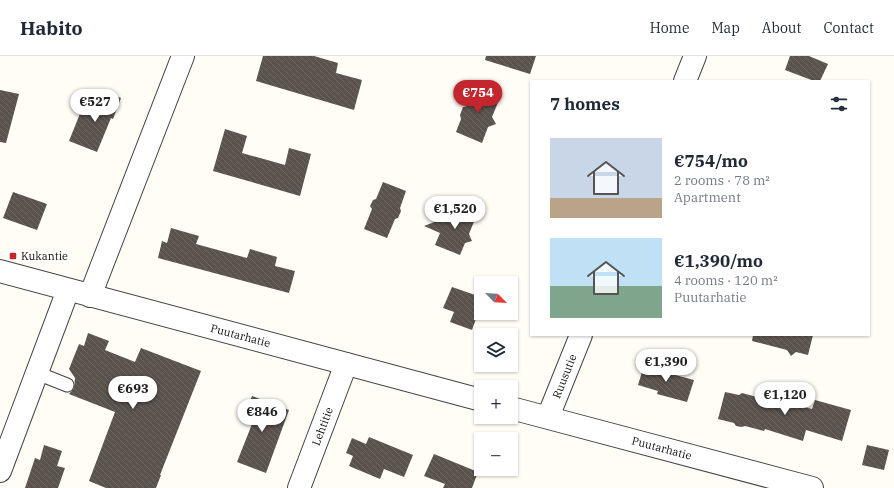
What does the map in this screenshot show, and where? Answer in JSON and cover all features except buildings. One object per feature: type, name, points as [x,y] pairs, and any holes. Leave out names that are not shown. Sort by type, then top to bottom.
[{"type":"street","points":[[90,296],[183,56]]},
{"type":"street","points":[[685,80],[695,56]]},
{"type":"street","name":"Puutarhatie","points":[[0,271],[474,398]]},
{"type":"street","points":[[0,471],[68,290]]},
{"type":"street","name":"Ruusutie","points":[[548,417],[581,336]]},
{"type":"street","name":"Lehtitie","points":[[298,488],[346,364]]},
{"type":"street","name":"Puutarhatie","points":[[518,410],[812,488]]},
{"type":"lane","points":[[37,373],[67,385]]},
{"type":"place","name":"Kukantie","points":[[13,256]]}]
